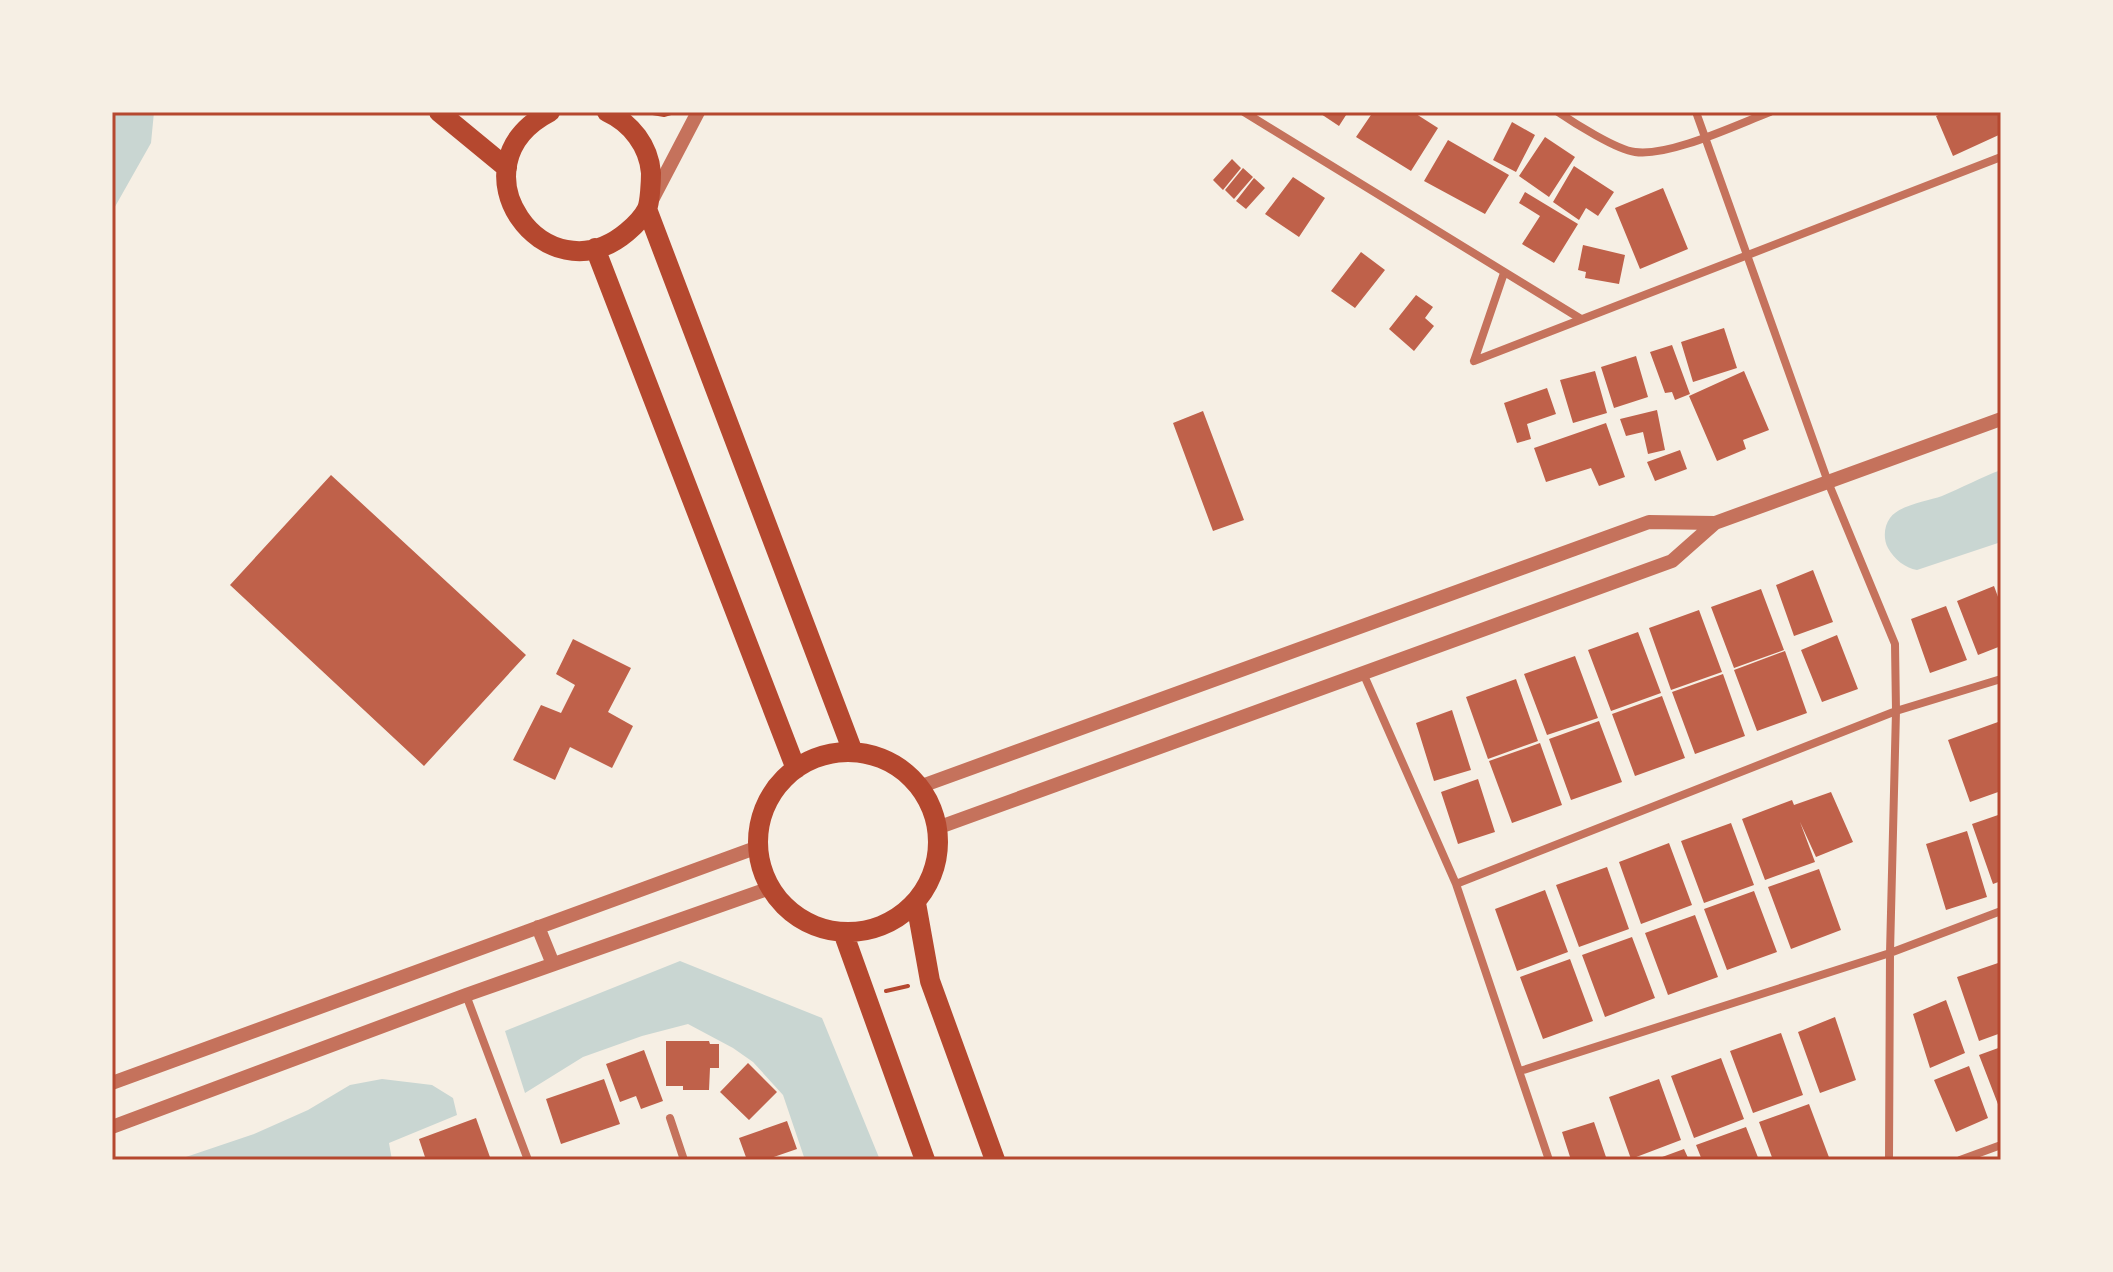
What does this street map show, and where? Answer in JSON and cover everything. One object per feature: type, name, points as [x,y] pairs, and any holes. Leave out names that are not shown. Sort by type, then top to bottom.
[{"type":"main road","points":[[439,112],[507,168]]},
{"type":"main road","points":[[550,112],[539,117],[523,132],[511,151],[507,168],[506,185],[512,206],[528,230],[541,240],[561,248],[595,248],[625,234],[647,209]]},
{"type":"main road","points":[[607,112],[629,127],[647,153],[651,174],[647,209],[853,752]]},
{"type":"main road","points":[[595,248],[796,769]]},
{"type":"main road","points":[[853,752],[890,763],[906,773],[919,787],[931,806],[939,848],[928,886],[916,903],[883,926],[843,932],[821,929],[783,905],[770,888],[761,868],[759,823],[767,802],[780,782],[796,769],[813,759],[833,753],[853,752]]},
{"type":"main road","points":[[916,903],[930,981],[995,1160]]},
{"type":"main road","points":[[843,932],[925,1160]]},
{"type":"street","points":[[647,209],[698,112]]},
{"type":"street","points":[[1244,112],[1581,319]]},
{"type":"street","points":[[1558,112],[1632,152],[1658,152],[1770,112]]},
{"type":"street","points":[[1696,112],[1828,482],[1895,644],[1889,1160]]},
{"type":"street","points":[[1504,273],[1474,361],[2001,157]]},
{"type":"street","points":[[919,787],[1649,522],[1715,523],[2001,419]]},
{"type":"street","points":[[937,828],[1672,561],[1715,523]]},
{"type":"street","points":[[1363,673],[1456,884],[1549,1160]]},
{"type":"street","points":[[1456,884],[1896,711],[2001,679]]},
{"type":"street","points":[[112,1083],[758,847]]},
{"type":"street","points":[[112,1127],[466,995],[770,888]]},
{"type":"street","points":[[1520,1071],[1890,953],[2001,911]]},
{"type":"street","points":[[538,927],[553,964]]},
{"type":"street","points":[[466,995],[528,1160]]},
{"type":"street","points":[[670,1118],[684,1160]]},
{"type":"street","points":[[1960,1160],[2001,1145]]},
{"type":"path","points":[[647,112],[664,115],[674,112]]},
{"type":"path","points":[[865,995],[930,981]]},
{"type":"shaded area","points":[[112,112],[154,112],[151,143],[112,212]]},
{"type":"shaded area","points":[[2001,470],[2001,542],[1917,570],[1893,556],[1886,544],[1885,533],[1888,521],[1894,514]]},
{"type":"shaded area","points":[[680,961],[822,1018],[880,1160],[805,1160],[783,1095],[753,1062],[688,1024],[583,1057],[525,1093],[505,1031]]},
{"type":"shaded area","points":[[382,1079],[432,1085],[453,1098],[457,1115],[389,1143],[392,1160],[177,1160],[254,1134],[308,1110],[350,1085]]},
{"type":"building","points":[[1318,112],[1348,112],[1339,126]]},
{"type":"building","points":[[1373,112],[1413,112],[1438,128],[1411,171],[1356,137]]},
{"type":"building","points":[[1945,112],[2001,112],[2001,134],[1953,156],[1936,116]]},
{"type":"building","points":[[1512,122],[1535,135],[1516,172],[1493,160]]},
{"type":"building","points":[[1545,137],[1575,157],[1549,197],[1519,176]]},
{"type":"building","points":[[1448,140],[1509,175],[1485,214],[1424,181]]},
{"type":"building","points":[[1232,159],[1241,168],[1223,190],[1213,180]]},
{"type":"building","points":[[1574,166],[1614,192],[1598,216],[1586,208],[1579,220],[1553,202]]},
{"type":"building","points":[[1243,168],[1253,177],[1234,199],[1225,190]]},
{"type":"building","points":[[1293,177],[1325,198],[1299,237],[1265,214]]},
{"type":"building","points":[[1254,178],[1265,188],[1246,209],[1236,201]]},
{"type":"building","points":[[1663,188],[1688,249],[1640,269],[1615,208]]},
{"type":"building","points":[[1525,192],[1578,224],[1554,263],[1522,244],[1540,216],[1519,203]]},
{"type":"building","points":[[1583,245],[1625,255],[1619,284],[1585,278],[1586,272],[1578,270]]},
{"type":"building","points":[[1361,252],[1385,270],[1355,308],[1331,291]]},
{"type":"building","points":[[1416,295],[1433,307],[1425,318],[1434,326],[1414,351],[1389,329]]},
{"type":"building","points":[[1724,328],[1737,368],[1693,382],[1681,342]]},
{"type":"building","points":[[1672,345],[1690,394],[1675,400],[1672,392],[1665,393],[1650,352]]},
{"type":"building","points":[[1636,356],[1648,397],[1614,408],[1601,367]]},
{"type":"building","points":[[1595,371],[1607,413],[1573,423],[1560,380]]},
{"type":"building","points":[[1744,371],[1769,430],[1743,440],[1746,449],[1717,461],[1689,396]]},
{"type":"building","points":[[1547,388],[1556,414],[1527,424],[1531,439],[1517,443],[1504,403]]},
{"type":"building","points":[[1657,410],[1665,450],[1648,454],[1643,432],[1626,436],[1620,419]]},
{"type":"building","points":[[1203,411],[1244,520],[1213,531],[1173,423]]},
{"type":"building","points":[[1606,423],[1625,477],[1599,486],[1591,468],[1546,482],[1534,448]]},
{"type":"building","points":[[1680,450],[1687,469],[1655,481],[1647,462]]},
{"type":"building","points":[[331,475],[526,655],[424,766],[230,585]]},
{"type":"building","points":[[1813,570],[1833,622],[1794,636],[1776,585]]},
{"type":"building","points":[[1994,586],[2001,605],[2001,646],[1978,655],[1957,601]]},
{"type":"building","points":[[1761,589],[1784,650],[1734,668],[1711,607]]},
{"type":"building","points":[[1946,606],[1967,660],[1930,673],[1911,619]]},
{"type":"building","points":[[1699,610],[1722,672],[1671,690],[1649,628]]},
{"type":"building","points":[[1638,632],[1661,693],[1611,711],[1588,650]]},
{"type":"building","points":[[1837,635],[1858,689],[1822,702],[1801,650]]},
{"type":"building","points":[[573,639],[631,668],[608,712],[633,726],[612,768],[570,747],[555,780],[513,760],[541,705],[561,713],[575,685],[556,674]]},
{"type":"building","points":[[1785,651],[1807,713],[1757,731],[1734,670]]},
{"type":"building","points":[[1575,656],[1598,718],[1547,735],[1524,674]]},
{"type":"building","points":[[1723,674],[1745,736],[1695,754],[1672,692]]},
{"type":"building","points":[[1516,679],[1538,741],[1488,759],[1466,697]]},
{"type":"building","points":[[1662,696],[1685,758],[1635,776],[1612,714]]},
{"type":"building","points":[[1452,710],[1471,770],[1434,781],[1416,723]]},
{"type":"building","points":[[1599,721],[1622,782],[1571,800],[1549,739]]},
{"type":"building","points":[[1998,722],[2001,729],[2001,791],[1970,802],[1948,740]]},
{"type":"building","points":[[1540,743],[1562,805],[1512,823],[1489,761]]},
{"type":"building","points":[[1478,779],[1495,832],[1458,844],[1441,792]]},
{"type":"building","points":[[1831,792],[1853,842],[1816,857],[1800,822],[1815,862],[1765,880],[1742,819],[1792,800],[1794,805]]},
{"type":"building","points":[[2001,814],[2001,881],[1993,884],[1972,824]]},
{"type":"building","points":[[1731,823],[1754,885],[1704,903],[1681,841]]},
{"type":"building","points":[[1967,831],[1987,897],[1946,910],[1926,844]]},
{"type":"building","points":[[1669,843],[1692,905],[1641,924],[1619,862]]},
{"type":"building","points":[[1607,867],[1629,929],[1579,947],[1556,885]]},
{"type":"building","points":[[1819,869],[1841,930],[1791,949],[1768,887]]},
{"type":"building","points":[[1545,890],[1568,952],[1517,971],[1495,909]]},
{"type":"building","points":[[1754,891],[1777,952],[1727,970],[1704,909]]},
{"type":"building","points":[[1695,915],[1718,977],[1668,995],[1645,933]]},
{"type":"building","points":[[1632,937],[1655,998],[1605,1017],[1582,955]]},
{"type":"building","points":[[1570,959],[1593,1021],[1543,1039],[1520,977]]},
{"type":"building","points":[[2001,962],[2001,1033],[1979,1041],[1957,977]]},
{"type":"building","points":[[1946,1000],[1965,1053],[1930,1068],[1913,1014]]},
{"type":"building","points":[[1835,1017],[1856,1080],[1820,1093],[1798,1032]]},
{"type":"building","points":[[1781,1033],[1803,1095],[1753,1113],[1730,1051]]},
{"type":"building","points":[[666,1041],[709,1041],[710,1044],[719,1044],[719,1068],[710,1068],[709,1090],[683,1090],[683,1086],[666,1086]]},
{"type":"building","points":[[2001,1047],[2001,1112],[1979,1055]]},
{"type":"building","points":[[644,1050],[663,1101],[641,1109],[636,1096],[620,1102],[606,1064]]},
{"type":"building","points":[[1721,1058],[1744,1119],[1694,1138],[1671,1076]]},
{"type":"building","points":[[748,1063],[777,1092],[749,1120],[720,1092]]},
{"type":"building","points":[[1969,1066],[1988,1118],[1956,1132],[1934,1080]]},
{"type":"building","points":[[604,1079],[620,1124],[561,1144],[546,1099]]},
{"type":"building","points":[[1659,1079],[1681,1140],[1631,1159],[1609,1097]]},
{"type":"building","points":[[1809,1104],[1830,1160],[1773,1160],[1759,1122]]},
{"type":"building","points":[[476,1118],[491,1160],[426,1160],[419,1139]]},
{"type":"building","points":[[787,1121],[797,1149],[765,1160],[747,1160],[739,1138]]},
{"type":"building","points":[[1594,1122],[1607,1160],[1571,1160],[1562,1132]]},
{"type":"building","points":[[1746,1127],[1759,1160],[1702,1160],[1696,1145]]},
{"type":"building","points":[[1684,1149],[1689,1160],[1654,1160]]}]
